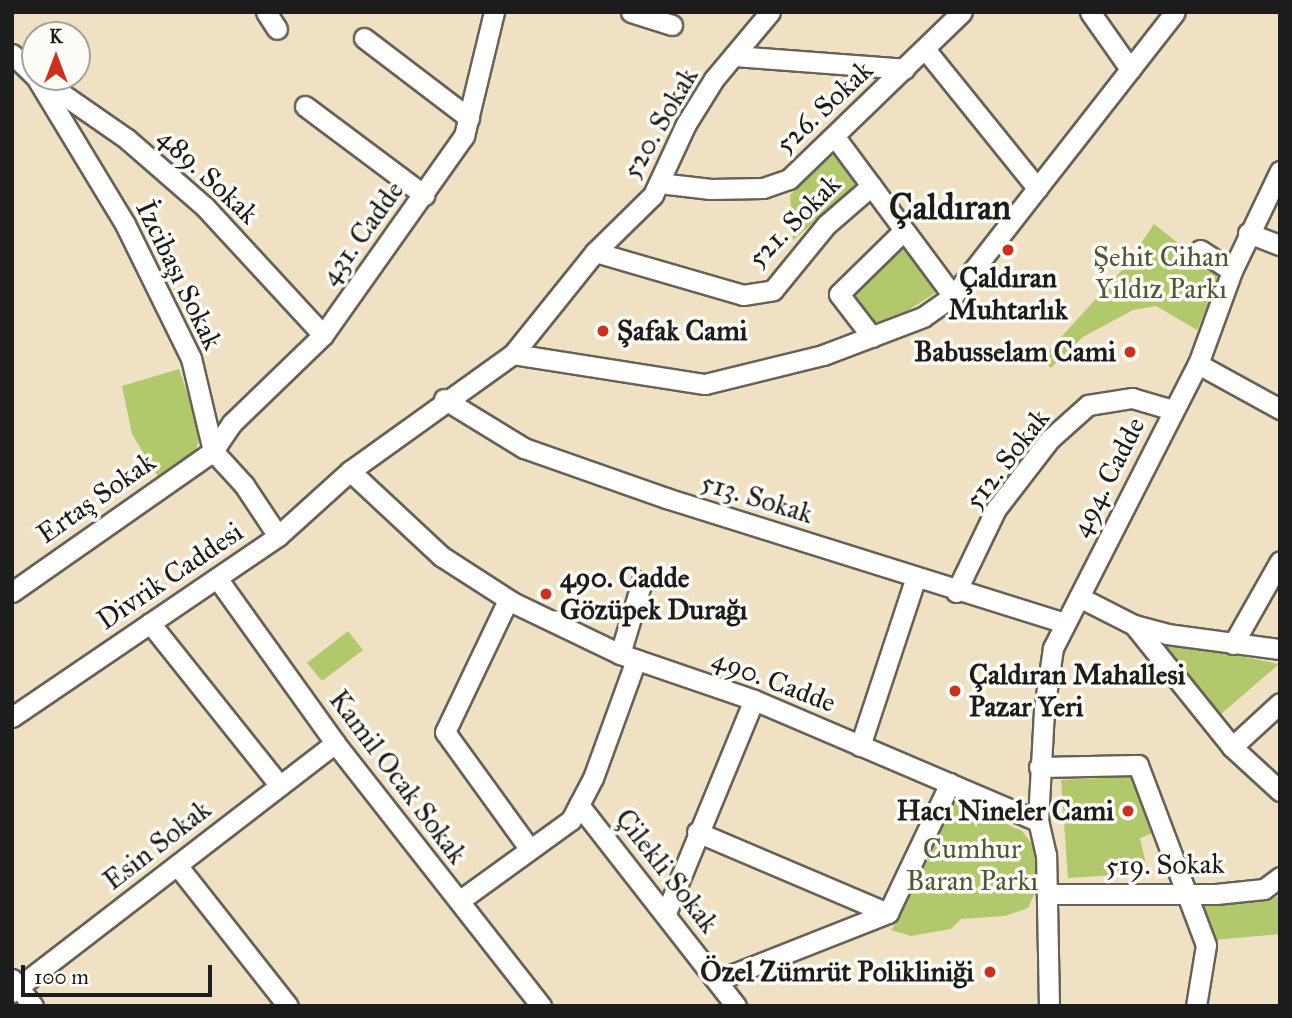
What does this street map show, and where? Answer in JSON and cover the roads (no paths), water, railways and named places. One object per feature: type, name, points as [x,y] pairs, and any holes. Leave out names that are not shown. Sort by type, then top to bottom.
[{"type":"street","points":[[266,12],[277,29]]},
{"type":"street","name":"431. Cadde","points":[[213,451],[232,423],[323,335],[464,136],[494,12]]},
{"type":"street","points":[[631,12],[672,25]]},
{"type":"street","name":"520. Sokak","points":[[444,399],[513,354],[595,251],[653,195],[686,124],[734,56],[770,12]]},
{"type":"street","name":"526. Sokak","points":[[659,183],[711,189],[763,188],[789,179],[962,12]]},
{"type":"street","points":[[1090,12],[1130,69]]},
{"type":"street","points":[[513,354],[705,384],[872,337],[923,317],[953,296],[1175,12]]},
{"type":"street","points":[[364,38],[469,118]]},
{"type":"street","points":[[925,49],[1037,188]]},
{"type":"street","points":[[734,56],[905,69]]},
{"type":"street","name":"İzcibaşı Sokak","points":[[45,91],[125,224],[191,358],[213,451],[244,485],[278,536]]},
{"type":"street","name":"489. Sokak","points":[[58,91],[127,139],[205,207],[323,335]]},
{"type":"street","points":[[305,106],[424,195]]},
{"type":"street","points":[[835,137],[953,296]]},
{"type":"street","name":"494. Cadde","points":[[1038,821],[1039,768],[1053,648],[1198,364],[1248,233],[1280,171]]},
{"type":"street","name":"521. Sokak","points":[[595,251],[743,295],[774,290],[826,225],[871,186]]},
{"type":"street","points":[[872,337],[839,294],[903,230]]},
{"type":"street","points":[[1248,233],[1280,245]]},
{"type":"street","points":[[1200,250],[1232,271]]},
{"type":"street","points":[[1198,364],[1280,409]]},
{"type":"street","name":"512. Sokak","points":[[956,592],[996,509],[1050,439],[1088,405],[1132,398],[1173,410]]},
{"type":"street","name":"Divrik Caddesi","points":[[12,717],[278,536],[351,471],[444,399]]},
{"type":"street","name":"513. Sokak","points":[[444,399],[524,448],[956,592],[1065,623]]},
{"type":"street","name":"Ertaş Sokak","points":[[12,592],[213,451]]},
{"type":"street","name":"490. Cadde","points":[[351,471],[441,556],[508,600],[628,657],[754,700],[1038,821]]},
{"type":"street","points":[[1233,643],[1280,561]]},
{"type":"street","points":[[860,746],[916,577]]},
{"type":"street","name":"Kamil Ocak Sokak","points":[[217,578],[335,743],[541,1006]]},
{"type":"street","points":[[459,901],[571,820],[579,805],[628,657],[642,581]]},
{"type":"street","points":[[1079,597],[1134,625],[1280,649]]},
{"type":"street","points":[[508,600],[445,732],[529,848]]},
{"type":"street","points":[[150,623],[280,786]]},
{"type":"street","points":[[1134,625],[1232,747],[1280,791]]},
{"type":"street","points":[[666,913],[754,700]]},
{"type":"street","points":[[1232,747],[1280,703]]},
{"type":"street","name":"Esin Sokak","points":[[14,986],[335,743]]},
{"type":"street","points":[[1039,768],[1138,765],[1206,946],[1196,1006]]},
{"type":"street","points":[[718,980],[888,913],[950,783]]},
{"type":"street","name":"Çilekli Sokak","points":[[579,805],[736,1006]]},
{"type":"street","points":[[1038,821],[1046,855],[1049,1006]]},
{"type":"street","points":[[698,832],[888,913]]},
{"type":"street","points":[[177,865],[288,1006]]},
{"type":"street","name":"519. Sokak","points":[[1047,894],[1186,894],[1264,889],[1280,877]]},
{"type":"street","points":[[14,986],[33,1006]]},
{"type":"place","name":"Çaldıran Muhtarlık","points":[[1008,250]]},
{"type":"place","name":"Şafak Cami","points":[[603,331]]},
{"type":"place","name":"Babusselam Cami","points":[[1130,352]]},
{"type":"place","name":"490. Cadde Gözüpek Durağı","points":[[546,594]]},
{"type":"place","name":"Çaldıran Mahallesi Pazar Yeri","points":[[955,691]]},
{"type":"place","name":"Hacı Nineler Cami","points":[[1128,811]]},
{"type":"place","name":"Özel Zümrüt Polikliniği","points":[[990,972]]},
{"type":"district","name":"Çaldıran","points":[[950,208]]},
{"type":"park label","name":"Şehit Cihan Yıldız Parkı","points":[[1161,273]]},
{"type":"park label","name":"Cumhur Baran Parkı","points":[[972,865]]}]
